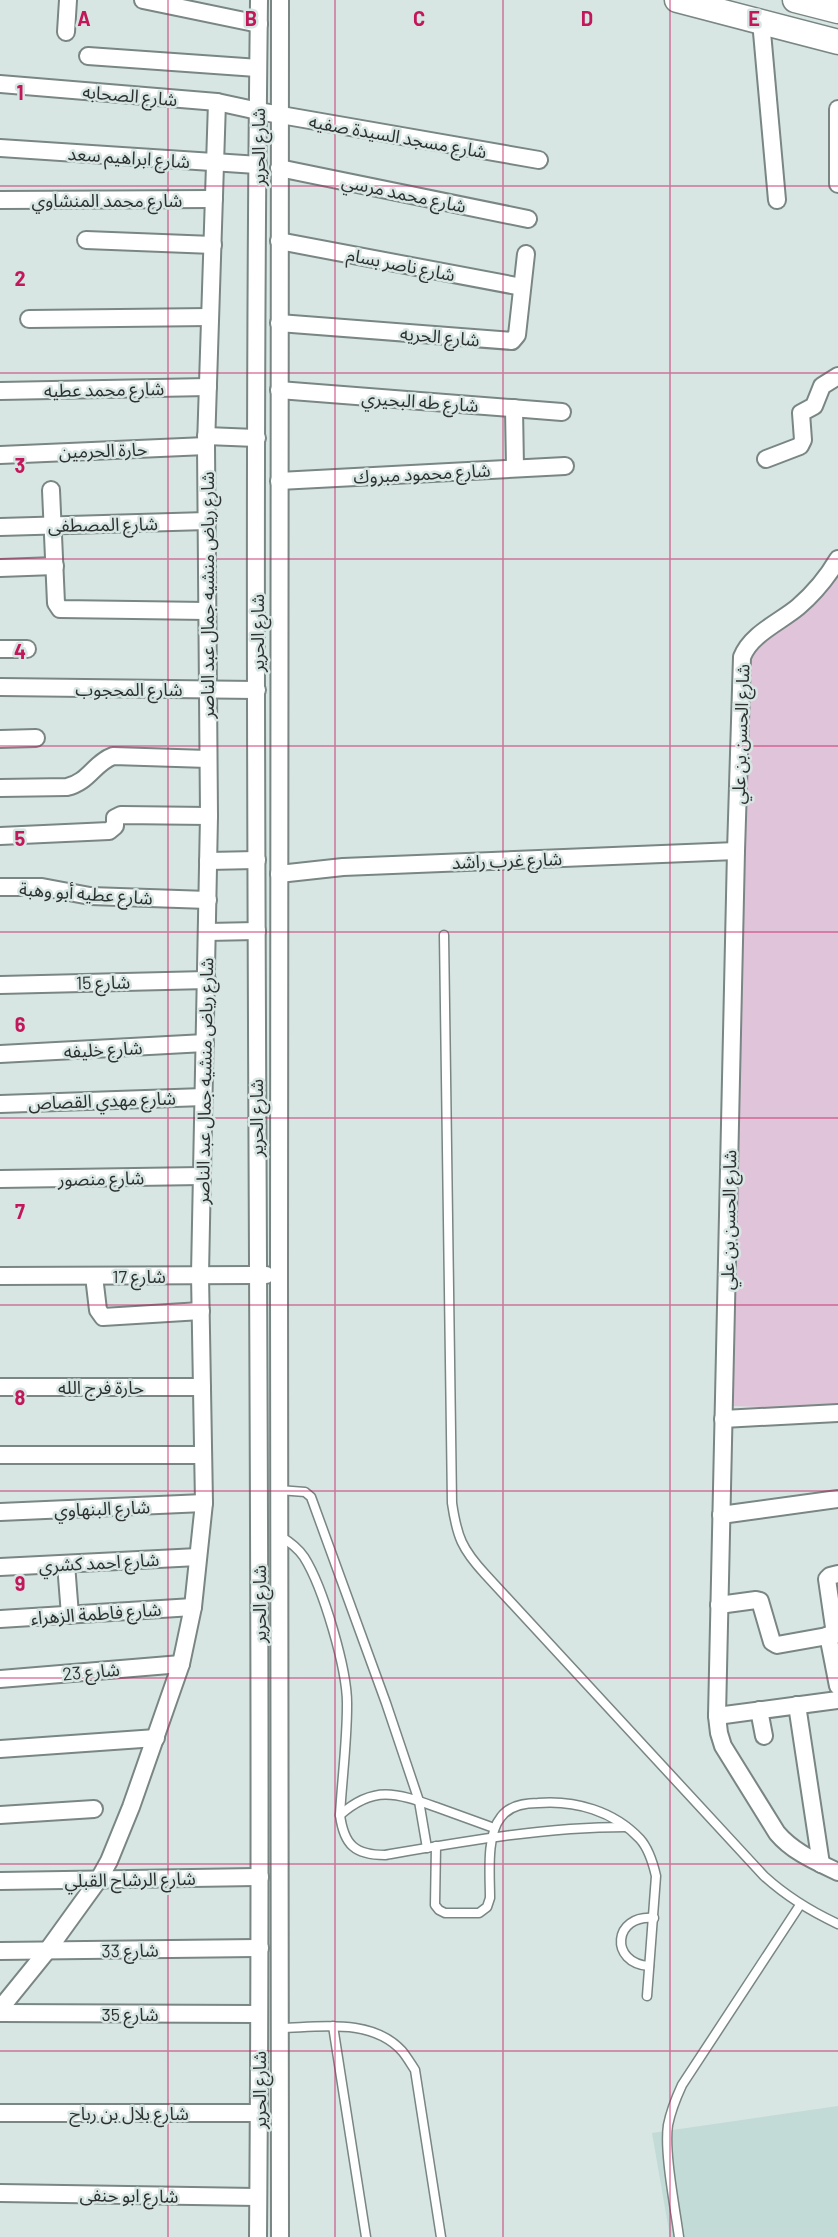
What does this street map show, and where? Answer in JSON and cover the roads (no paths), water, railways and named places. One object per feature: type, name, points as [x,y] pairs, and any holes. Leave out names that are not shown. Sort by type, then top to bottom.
[{"type":"main road","points":[[677,0],[838,42]]},
{"type":"main road","points":[[795,0],[838,11]]},
{"type":"street","points":[[66,32],[68,0]]},
{"type":"street","points":[[144,0],[259,24]]},
{"type":"street","name":"شارع الحرير","points":[[258,2237],[260,1877],[256,1275],[260,0]]},
{"type":"street","name":"شارع الحرير","points":[[280,0],[280,2237]]},
{"type":"street","points":[[761,21],[777,200]]},
{"type":"street","points":[[88,56],[258,68]]},
{"type":"street","name":"شارع الصحابه","points":[[0,84],[217,102],[258,111]]},
{"type":"street","name":"شارع رياض منشيه جمال عبد الناصر","points":[[0,2011],[48,1951],[99,1879],[131,1807],[156,1738],[181,1664],[193,1607],[204,1503],[200,1275],[209,816],[206,441],[217,102]]},
{"type":"street","points":[[838,110],[836,121],[838,184]]},
{"type":"street","name":"شارع مسجد السيدة صفيه","points":[[258,111],[538,160]]},
{"type":"street","name":"شارع ابراهيم سعد","points":[[0,148],[258,165]]},
{"type":"street","name":"شارع محمد مرسي","points":[[279,168],[528,219]]},
{"type":"street","name":"شارع محمد المنشاوي","points":[[0,200],[214,199]]},
{"type":"street","points":[[86,240],[213,245]]},
{"type":"street","name":"شارع ناصر بسام","points":[[279,241],[522,287]]},
{"type":"street","name":"شارع الحريه","points":[[279,322],[512,341],[517,335],[526,254]]},
{"type":"street","points":[[29,319],[210,317]]},
{"type":"street","points":[[766,459],[800,446],[803,441],[801,413],[814,406],[822,386],[838,376]]},
{"type":"street","name":"شارع محمد عطيه","points":[[0,391],[208,387]]},
{"type":"street","name":"شارع طه البحيري","points":[[279,390],[562,412]]},
{"type":"street","points":[[514,408],[515,468]]},
{"type":"street","name":"حارة الحرمين","points":[[0,455],[257,438]]},
{"type":"street","name":"شارع محمود مبروك","points":[[279,481],[565,466]]},
{"type":"street","points":[[51,490],[57,606],[62,610],[207,611]]},
{"type":"street","name":"شارع المصطفى","points":[[0,526],[207,521]]},
{"type":"street","name":"شارع الحسن بن علي","points":[[838,559],[800,605],[753,640],[742,657],[717,1716],[718,1733],[723,1746],[777,1833],[787,1845],[838,1872]]},
{"type":"street","points":[[0,568],[55,566]]},
{"type":"street","points":[[0,649],[27,649]]},
{"type":"street","name":"شارع المحجوب","points":[[0,687],[257,690]]},
{"type":"street","points":[[0,739],[36,738]]},
{"type":"street","points":[[0,788],[76,785],[85,780],[100,763],[113,756],[208,759]]},
{"type":"street","points":[[0,836],[109,831],[115,826],[115,818],[121,815],[209,816]]},
{"type":"street","name":"شارع غرب راشد","points":[[279,874],[343,867],[736,851]]},
{"type":"street","points":[[208,861],[257,861]]},
{"type":"street","name":"شارع عطيه أبو وهبة","points":[[0,887],[42,887],[90,896],[208,900]]},
{"type":"street","points":[[207,932],[257,931]]},
{"type":"street","points":[[257,976],[279,975]]},
{"type":"street","name":"شارع 15","points":[[0,985],[207,980]]},
{"type":"street","points":[[257,1006],[279,1006]]},
{"type":"street","name":"شارع خليفه","points":[[0,1054],[205,1044]]},
{"type":"street","name":"شارع مهدي القصاص","points":[[0,1104],[204,1097]]},
{"type":"street","name":"شارع منصور","points":[[0,1179],[202,1176]]},
{"type":"street","name":"شارع 17","points":[[0,1276],[279,1274]]},
{"type":"street","points":[[94,1276],[98,1310],[103,1317],[201,1311]]},
{"type":"street","name":"حارة فرج الله","points":[[0,1387],[202,1387]]},
{"type":"street","points":[[723,1419],[838,1413]]},
{"type":"street","points":[[0,1455],[203,1455]]},
{"type":"street","points":[[258,1490],[279,1490]]},
{"type":"street","points":[[721,1515],[838,1499]]},
{"type":"street","name":"شارع البنهاوي","points":[[0,1512],[204,1503]]},
{"type":"street","name":"شارع احمد كشري","points":[[0,1567],[198,1557]]},
{"type":"street","points":[[66,1564],[69,1615]]},
{"type":"street","points":[[838,1574],[827,1579],[838,1686]]},
{"type":"street","points":[[719,1605],[760,1601],[774,1644],[834,1634]]},
{"type":"street","name":"شارع فاطمة الزهراء","points":[[0,1619],[193,1607]]},
{"type":"street","name":"شارع 23","points":[[0,1679],[181,1664]]},
{"type":"street","points":[[717,1716],[838,1700]]},
{"type":"street","points":[[797,1705],[821,1864]]},
{"type":"street","points":[[759,1710],[764,1736]]},
{"type":"street","points":[[0,1749],[156,1738]]},
{"type":"street","points":[[0,1815],[94,1809]]},
{"type":"street","name":"شارع الرشاح القبلي","points":[[0,1881],[260,1877]]},
{"type":"street","name":"شارع 33","points":[[0,1951],[260,1948]]},
{"type":"street","points":[[281,2001],[259,2015],[281,2028]]},
{"type":"street","name":"شارع 35","points":[[0,2011],[259,2015]]},
{"type":"street","name":"شارع بلال بن رباح","points":[[0,2113],[258,2113]]},
{"type":"street","name":"شارع ابو حنفى","points":[[0,2193],[258,2197]]},
{"type":"lane","points":[[444,935],[452,1503],[456,1530],[467,1554],[764,1876],[800,1905],[838,1924]]},
{"type":"lane","points":[[279,1490],[305,1492],[311,1497],[419,1801],[431,1847],[435,1905],[445,1913],[479,1913],[487,1907],[490,1898],[493,1832],[502,1815],[514,1806],[554,1802],[580,1805],[596,1810],[626,1827],[641,1840],[651,1857],[656,1876],[646,1996]]},
{"type":"lane","points":[[280,1536],[293,1544],[310,1568],[327,1611],[343,1672],[347,1704],[340,1815],[342,1833],[352,1847],[368,1855],[385,1855],[493,1832],[626,1827]]},
{"type":"lane","points":[[340,1815],[353,1804],[369,1796],[395,1794],[419,1801],[493,1832]]},
{"type":"lane","points":[[679,2237],[668,2150],[668,2127],[672,2105],[682,2085],[800,1905]]},
{"type":"lane","points":[[649,1966],[638,1965],[628,1959],[622,1950],[620,1939],[624,1928],[632,1920],[642,1917],[654,1918]]},
{"type":"lane","points":[[333,2026],[366,2237]]},
{"type":"lane","points":[[281,2028],[333,2026],[358,2028],[381,2036],[401,2050],[415,2070],[441,2237]]}]
